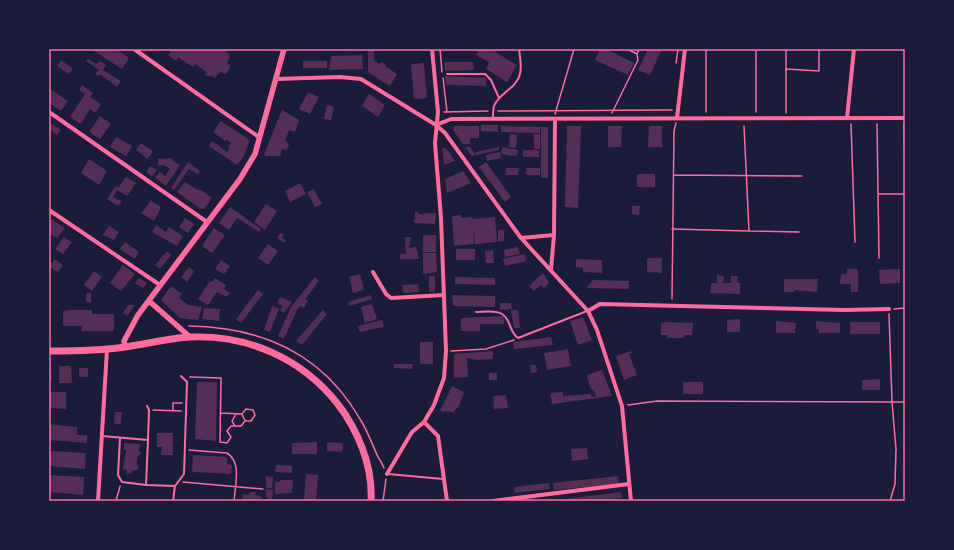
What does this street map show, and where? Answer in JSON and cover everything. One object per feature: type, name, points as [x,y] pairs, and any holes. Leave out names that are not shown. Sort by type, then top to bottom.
[{"type":"main road","points":[[49,351],[107,349],[190,337],[230,339],[261,347],[296,365],[321,385],[341,408],[358,437],[368,466],[371,480],[371,501]]},
{"type":"street","points":[[134,49],[260,138]]},
{"type":"street","points":[[125,347],[124,341],[138,315],[240,179],[255,154],[284,49]]},
{"type":"street","points":[[387,474],[412,432],[424,422],[444,384],[446,351],[444,295],[441,218],[435,143],[438,112],[432,49]]},
{"type":"street","points":[[677,118],[685,49]]},
{"type":"street","points":[[849,118],[854,49]]},
{"type":"street","points":[[276,79],[340,77],[361,80],[436,124],[445,134],[520,238],[552,270],[588,311],[597,330],[622,406],[631,501]]},
{"type":"street","points":[[49,112],[207,222]]},
{"type":"street","points":[[436,124],[451,119],[555,120],[677,118],[904,118]]},
{"type":"street","points":[[552,270],[554,235],[555,120]]},
{"type":"street","points":[[49,210],[160,285]]},
{"type":"street","points":[[520,238],[554,235]]},
{"type":"street","points":[[373,272],[386,294],[391,298],[444,295]]},
{"type":"street","points":[[149,301],[190,337]]},
{"type":"street","points":[[588,311],[600,304],[844,310],[889,309]]},
{"type":"street","points":[[98,501],[107,349]]},
{"type":"street","points":[[424,422],[438,436],[447,501]]},
{"type":"street","points":[[493,501],[629,484]]},
{"type":"lane","points":[[493,120],[494,106],[499,98],[520,76],[522,64],[519,49]]},
{"type":"lane","points":[[447,74],[485,74],[491,80],[499,98]]},
{"type":"lane","points":[[476,312],[501,313],[507,318],[513,334],[518,338],[588,311]]},
{"type":"lane","points":[[120,438],[118,475],[122,482],[168,487],[175,486],[179,482],[184,474],[186,412],[186,382],[181,376]]},
{"type":"lane","points":[[146,485],[149,410],[147,406]]},
{"type":"lane","points":[[102,436],[148,440]]},
{"type":"lane","points":[[387,474],[444,479]]},
{"type":"lane","points":[[173,501],[175,486]]},
{"type":"path","points":[[440,49],[447,112]]},
{"type":"path","points":[[555,120],[555,110],[574,49]]},
{"type":"path","points":[[627,49],[637,54]]},
{"type":"path","points":[[608,119],[614,110],[638,60],[637,54],[639,49]]},
{"type":"path","points":[[706,49],[705,112],[712,112]]},
{"type":"path","points":[[750,112],[756,112],[756,49]]},
{"type":"path","points":[[786,49],[786,118]]},
{"type":"path","points":[[786,69],[819,71],[819,49]]},
{"type":"path","points":[[438,112],[678,110]]},
{"type":"path","points":[[672,305],[674,131],[677,118]]},
{"type":"path","points":[[849,118],[855,242]]},
{"type":"path","points":[[877,118],[879,258]]},
{"type":"path","points":[[904,118],[905,176]]},
{"type":"path","points":[[744,126],[749,231]]},
{"type":"path","points":[[674,175],[802,176]]},
{"type":"path","points":[[878,194],[905,194]]},
{"type":"path","points":[[672,229],[799,232]]},
{"type":"path","points":[[890,501],[895,484],[896,432],[892,402],[889,309],[905,308]]},
{"type":"path","points":[[177,326],[208,326],[251,333],[284,346],[301,355],[328,378],[361,419],[387,474],[383,501]]},
{"type":"path","points":[[446,351],[486,349],[512,342],[518,338]]},
{"type":"path","points":[[186,382],[187,377],[221,378],[220,413],[220,430],[220,442],[227,443],[231,437],[227,431],[220,430]]},
{"type":"path","points":[[622,406],[657,401],[905,402]]},
{"type":"path","points":[[173,411],[173,403],[186,403]]},
{"type":"path","points":[[227,431],[231,426],[241,426],[246,421],[251,421],[256,415],[253,410],[246,409],[242,414]]},
{"type":"path","points":[[149,410],[186,412]]},
{"type":"path","points":[[220,413],[242,414]]},
{"type":"path","points":[[235,426],[232,421],[236,414]]},
{"type":"path","points":[[242,414],[246,421]]},
{"type":"path","points":[[185,450],[229,454],[235,463],[234,501]]},
{"type":"path","points":[[116,501],[122,482]]},
{"type":"path","points":[[179,482],[263,489]]},
{"type":"building","points":[[91,49],[116,49],[129,58],[122,69]]},
{"type":"building","points":[[172,49],[225,49],[230,56],[227,63],[230,65],[230,68],[226,74],[220,72],[215,78],[212,76],[206,76],[205,71],[195,64],[193,67],[178,57],[176,61],[168,55]]},
{"type":"building","points":[[368,49],[374,49],[374,60],[380,64],[381,62],[386,64],[385,66],[397,74],[390,86],[368,72]]},
{"type":"building","points":[[479,49],[497,49],[495,52],[517,65],[507,82],[486,69],[489,62],[476,55]]},
{"type":"building","points":[[600,49],[606,49],[634,63],[628,75],[595,60]]},
{"type":"building","points":[[648,49],[662,49],[650,75],[638,70]]},
{"type":"building","points":[[362,55],[363,69],[329,70],[331,56]]},
{"type":"building","points":[[88,59],[96,64],[100,61],[106,65],[103,70],[121,81],[117,87],[100,74],[99,76],[95,74],[99,70],[86,61]]},
{"type":"building","points":[[61,60],[73,69],[69,74],[57,66]]},
{"type":"building","points":[[303,61],[327,61],[327,68],[303,68]]},
{"type":"building","points":[[444,62],[473,62],[474,70],[445,71]]},
{"type":"building","points":[[424,63],[427,98],[414,99],[411,64]]},
{"type":"building","points":[[445,76],[486,78],[486,86],[446,85]]},
{"type":"building","points":[[82,85],[93,93],[90,97],[101,104],[95,113],[90,109],[81,124],[70,117],[85,94],[79,90]]},
{"type":"building","points":[[49,88],[68,101],[61,111],[49,103]]},
{"type":"building","points":[[308,92],[319,97],[310,114],[299,109]]},
{"type":"building","points":[[369,94],[385,105],[378,117],[362,106]]},
{"type":"building","points":[[327,105],[334,107],[331,120],[324,119]]},
{"type":"building","points":[[282,110],[299,120],[295,132],[289,130],[285,141],[289,144],[287,150],[282,149],[280,156],[266,156],[264,154]]},
{"type":"building","points":[[100,116],[111,124],[100,139],[89,132]]},
{"type":"building","points":[[221,121],[248,139],[249,142],[244,156],[237,165],[209,146],[212,141],[227,152],[230,148],[228,147],[231,143],[227,140],[225,141],[213,132]]},
{"type":"building","points":[[49,122],[61,130],[57,135],[49,129]]},
{"type":"building","points":[[481,125],[498,125],[498,132],[481,131]]},
{"type":"building","points":[[454,126],[479,126],[479,138],[470,138],[470,144],[463,144],[453,130]]},
{"type":"building","points":[[501,126],[540,127],[540,133],[501,132]]},
{"type":"building","points":[[567,126],[581,126],[578,208],[565,207]]},
{"type":"building","points":[[608,126],[622,126],[621,147],[608,147]]},
{"type":"building","points":[[649,126],[662,126],[662,147],[648,147]]},
{"type":"building","points":[[541,127],[548,127],[548,178],[541,178]]},
{"type":"building","points":[[510,134],[517,135],[516,148],[509,147]]},
{"type":"building","points":[[534,134],[540,134],[540,149],[534,149]]},
{"type":"building","points":[[116,137],[132,146],[126,156],[110,147]]},
{"type":"building","points":[[141,143],[153,151],[148,159],[136,150]]},
{"type":"building","points":[[465,147],[470,147],[476,155],[472,156]]},
{"type":"building","points":[[499,147],[499,150],[476,155],[476,152]]},
{"type":"building","points":[[502,147],[518,150],[517,156],[501,154]]},
{"type":"building","points":[[443,148],[446,148],[455,161],[444,165]]},
{"type":"building","points":[[523,150],[539,150],[539,157],[523,157]]},
{"type":"building","points":[[500,152],[501,158],[487,161],[486,155]]},
{"type":"building","points":[[172,158],[173,161],[180,165],[166,186],[155,178],[160,172],[165,176],[170,169],[164,165],[158,166],[158,159]]},
{"type":"building","points":[[89,159],[107,171],[99,185],[81,173]]},
{"type":"building","points":[[188,162],[200,171],[198,174],[189,169],[174,190],[171,188]]},
{"type":"building","points":[[486,162],[511,197],[505,202],[479,167]]},
{"type":"building","points":[[150,166],[157,170],[152,176],[146,172]]},
{"type":"building","points":[[506,168],[519,168],[518,175],[506,175]]},
{"type":"building","points":[[526,168],[540,168],[540,175],[526,175]]},
{"type":"building","points":[[463,171],[471,183],[447,193],[445,179]]},
{"type":"building","points":[[637,174],[655,174],[655,187],[637,187]]},
{"type":"building","points":[[126,177],[136,183],[127,196],[117,190],[113,197],[122,201],[118,206],[107,199],[116,186],[118,188]]},
{"type":"building","points":[[185,182],[198,190],[201,190],[212,198],[204,209],[201,209],[177,192]]},
{"type":"building","points":[[300,183],[306,194],[290,202],[285,191]]},
{"type":"building","points":[[314,189],[322,204],[315,207],[307,192]]},
{"type":"building","points":[[151,201],[161,207],[154,221],[141,213]]},
{"type":"building","points":[[266,204],[277,211],[265,230],[254,222]]},
{"type":"building","points":[[632,206],[640,206],[639,215],[632,214]]},
{"type":"building","points":[[230,207],[261,229],[259,232],[237,218],[229,230],[219,223]]},
{"type":"building","points":[[415,211],[418,212],[418,214],[436,213],[435,224],[414,223]]},
{"type":"building","points":[[461,215],[461,218],[472,217],[472,219],[495,217],[497,242],[475,244],[473,226],[474,244],[454,246],[452,216]]},
{"type":"building","points":[[49,218],[65,228],[57,238],[49,234]]},
{"type":"building","points":[[185,218],[194,224],[188,233],[179,227]]},
{"type":"building","points":[[156,225],[166,232],[169,227],[183,236],[177,246],[152,232]]},
{"type":"building","points":[[109,226],[119,232],[114,240],[103,235]]},
{"type":"building","points":[[214,228],[225,235],[212,253],[202,246]]},
{"type":"building","points":[[498,230],[504,230],[504,241],[498,242]]},
{"type":"building","points":[[280,233],[284,235],[282,238],[286,240],[284,243],[277,238]]},
{"type":"building","points":[[423,235],[436,235],[436,252],[423,252]]},
{"type":"building","points":[[64,237],[72,242],[63,254],[55,249]]},
{"type":"building","points":[[405,237],[411,237],[409,248],[416,247],[419,259],[400,259],[400,254],[406,254]]},
{"type":"building","points":[[125,242],[139,252],[135,259],[120,249]]},
{"type":"building","points":[[268,244],[278,251],[268,265],[258,258]]},
{"type":"building","points":[[518,247],[520,254],[505,257],[504,250]]},
{"type":"building","points":[[456,249],[475,249],[475,260],[456,260]]},
{"type":"building","points":[[493,250],[494,263],[486,263],[485,251]]},
{"type":"building","points":[[167,251],[171,255],[160,269],[155,265]]},
{"type":"building","points":[[423,253],[436,253],[437,272],[423,274]]},
{"type":"building","points":[[525,254],[526,261],[505,266],[503,259]]},
{"type":"building","points":[[647,258],[662,258],[662,273],[647,272]]},
{"type":"building","points":[[55,259],[63,265],[58,272],[49,267],[49,260],[52,263]]},
{"type":"building","points":[[576,259],[602,260],[602,273],[583,272],[583,268],[576,267]]},
{"type":"building","points":[[221,260],[230,266],[224,274],[215,269]]},
{"type":"building","points":[[123,265],[135,274],[121,291],[110,283]]},
{"type":"building","points":[[189,267],[194,271],[187,282],[181,277]]},
{"type":"building","points":[[847,269],[858,269],[858,292],[851,292],[851,284],[840,284],[841,274],[847,274]]},
{"type":"building","points":[[900,269],[900,283],[880,284],[879,270]]},
{"type":"building","points":[[94,271],[102,277],[92,291],[84,285]]},
{"type":"building","points":[[543,273],[549,283],[544,288],[541,285],[534,291],[529,286]]},
{"type":"building","points":[[360,274],[364,290],[353,293],[349,277]]},
{"type":"building","points":[[717,275],[724,276],[723,283],[731,283],[731,276],[738,276],[737,283],[740,283],[740,294],[710,293],[711,283],[717,283]]},
{"type":"building","points":[[429,276],[435,276],[435,292],[429,292]]},
{"type":"building","points":[[315,277],[319,281],[305,299],[308,300],[304,308],[300,306],[297,310],[284,339],[278,336],[291,307]]},
{"type":"building","points":[[455,277],[495,278],[495,285],[455,284]]},
{"type":"building","points":[[139,278],[147,283],[143,288],[135,283]]},
{"type":"building","points":[[215,278],[226,285],[224,289],[230,293],[227,297],[217,292],[208,305],[198,299],[210,281],[212,282]]},
{"type":"building","points":[[784,279],[818,279],[817,292],[794,290],[794,292],[784,292]]},
{"type":"building","points":[[593,280],[629,281],[629,289],[586,288]]},
{"type":"building","points":[[418,284],[419,292],[403,293],[402,285]]},
{"type":"building","points":[[171,286],[182,294],[179,298],[188,305],[202,307],[198,320],[180,318],[161,300]]},
{"type":"building","points":[[258,290],[263,294],[241,323],[236,319]]},
{"type":"building","points":[[86,293],[91,293],[91,302],[86,302]]},
{"type":"building","points":[[371,295],[372,299],[349,306],[348,302]]},
{"type":"building","points":[[452,295],[495,296],[495,307],[453,306]]},
{"type":"building","points":[[280,297],[292,302],[284,313],[280,310],[283,306],[277,303]]},
{"type":"building","points":[[500,303],[511,303],[512,309],[500,310]]},
{"type":"building","points":[[372,304],[377,319],[365,323],[361,307]]},
{"type":"building","points":[[128,305],[135,305],[127,316],[123,313]]},
{"type":"building","points":[[272,306],[279,309],[270,332],[264,330]]},
{"type":"building","points":[[204,308],[220,309],[219,321],[202,319]]},
{"type":"building","points":[[92,310],[92,314],[114,314],[114,331],[82,331],[82,326],[63,326],[63,311]]},
{"type":"building","points":[[323,310],[327,314],[302,345],[296,341]]},
{"type":"building","points":[[511,310],[518,310],[520,328],[514,328]]},
{"type":"building","points":[[504,316],[504,324],[480,324],[480,331],[461,331],[461,318]]},
{"type":"building","points":[[583,317],[592,340],[578,345],[570,321]]},
{"type":"building","points":[[740,319],[740,332],[727,332],[727,320]]},
{"type":"building","points":[[382,320],[384,327],[360,332],[358,326]]},
{"type":"building","points":[[776,321],[796,323],[795,333],[776,333]]},
{"type":"building","points":[[816,321],[840,323],[840,333],[819,333],[819,329],[816,329]]},
{"type":"building","points":[[850,322],[880,322],[880,334],[850,334]]},
{"type":"building","points":[[661,323],[693,323],[692,335],[685,335],[684,338],[667,338],[667,335],[661,335]]},
{"type":"building","points":[[551,337],[553,345],[514,349],[513,342]]},
{"type":"building","points":[[420,342],[433,342],[433,364],[420,364]]},
{"type":"building","points":[[568,349],[571,366],[547,370],[544,353]]},
{"type":"building","points":[[493,351],[493,359],[476,360],[467,358],[468,377],[454,378],[454,354]]},
{"type":"building","points":[[631,351],[632,353],[629,354],[637,375],[624,380],[616,356]]},
{"type":"building","points":[[394,364],[413,364],[412,369],[394,368]]},
{"type":"building","points":[[49,365],[51,365],[52,381],[49,381]]},
{"type":"building","points":[[530,365],[536,365],[537,372],[531,373]]},
{"type":"building","points":[[59,366],[71,366],[72,383],[59,383]]},
{"type":"building","points":[[79,368],[88,368],[88,377],[79,377]]},
{"type":"building","points":[[602,370],[612,396],[552,404],[550,393],[563,392],[563,396],[591,394],[591,396],[596,397],[594,391],[590,388],[587,375]]},
{"type":"building","points":[[489,373],[497,373],[497,380],[489,380]]},
{"type":"building","points":[[880,379],[880,390],[862,390],[862,380]]},
{"type":"building","points":[[197,382],[217,382],[216,441],[195,439]]},
{"type":"building","points":[[683,382],[703,382],[703,394],[683,394]]},
{"type":"building","points":[[452,386],[464,392],[458,408],[457,407],[454,412],[440,411]]},
{"type":"building","points":[[49,392],[66,392],[66,409],[49,408]]},
{"type":"building","points":[[506,395],[508,408],[494,409],[493,396]]},
{"type":"building","points":[[115,412],[122,412],[121,424],[114,424]]},
{"type":"building","points":[[49,424],[77,427],[77,435],[87,435],[87,443],[49,440]]},
{"type":"building","points":[[157,433],[173,433],[173,455],[161,455],[162,447],[157,447]]},
{"type":"building","points":[[317,442],[317,454],[292,454],[292,443]]},
{"type":"building","points":[[327,442],[343,443],[342,452],[327,451]]},
{"type":"building","points":[[124,443],[139,444],[140,447],[138,450],[140,455],[138,455],[137,463],[139,468],[137,470],[133,470],[131,474],[127,473],[127,470],[123,469],[126,450],[124,450]]},
{"type":"building","points":[[587,448],[588,459],[572,461],[571,449]]},
{"type":"building","points":[[49,451],[86,453],[85,469],[49,466]]},
{"type":"building","points":[[193,455],[227,457],[227,464],[232,465],[231,474],[192,472]]},
{"type":"building","points":[[276,465],[292,466],[292,473],[275,472]]},
{"type":"building","points":[[306,474],[318,475],[316,501],[304,501]]},
{"type":"building","points":[[49,475],[84,477],[83,495],[49,492]]},
{"type":"building","points":[[266,476],[273,477],[272,488],[266,488]]},
{"type":"building","points":[[618,476],[619,484],[554,490],[553,483]]},
{"type":"building","points":[[280,480],[293,480],[292,493],[275,494],[275,482],[280,482]]},
{"type":"building","points":[[549,483],[550,489],[515,493],[514,487]]},
{"type":"building","points":[[266,489],[273,490],[272,500],[268,500],[268,497],[266,497]]},
{"type":"building","points":[[250,492],[256,492],[255,495],[261,496],[261,501],[242,501],[243,494],[249,495]]},
{"type":"building","points":[[621,492],[622,498],[600,501],[549,501]]}]
